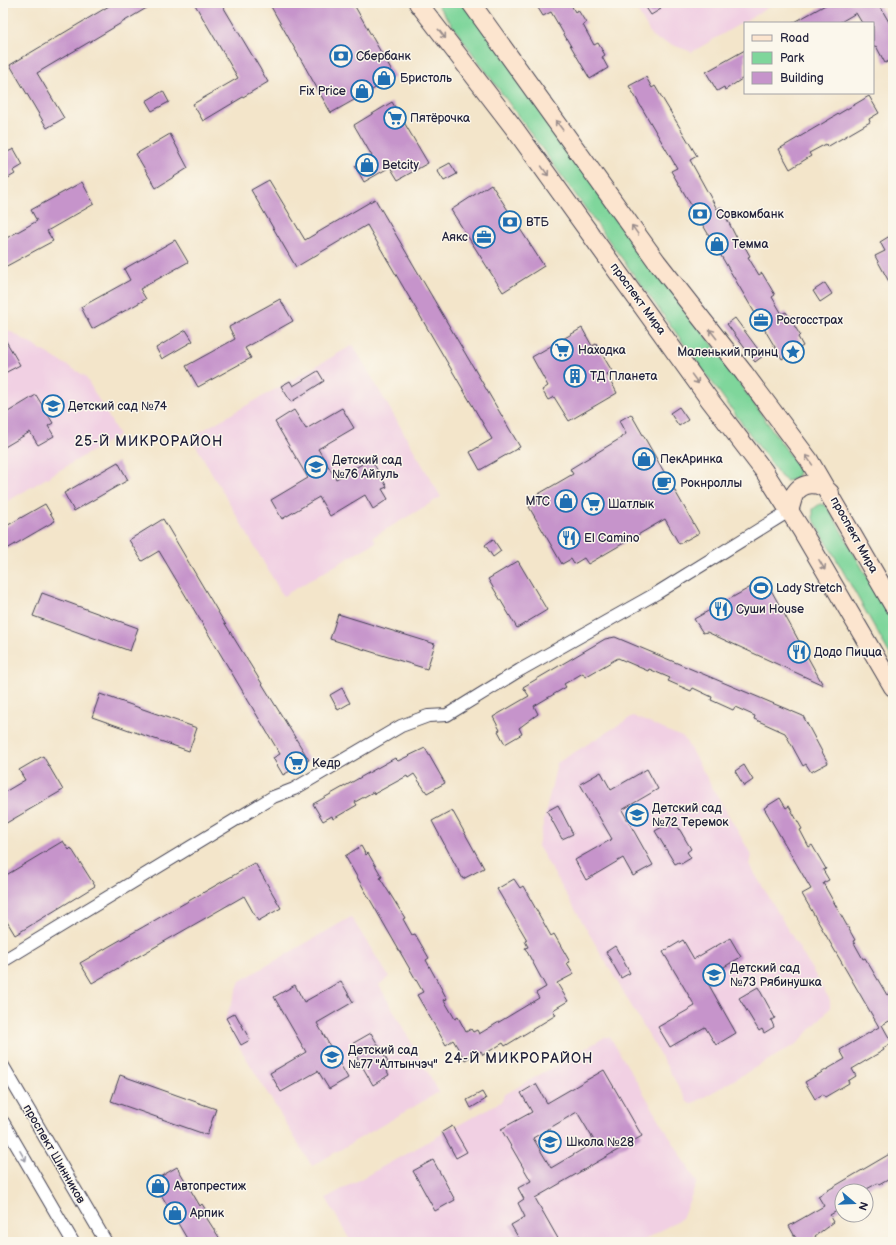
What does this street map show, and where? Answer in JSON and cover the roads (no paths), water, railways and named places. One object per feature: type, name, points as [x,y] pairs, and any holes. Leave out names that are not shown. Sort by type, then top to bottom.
[{"type":"main road","name":"проспект Мира","points":[[418,3],[514,128],[764,471],[893,687]]},
{"type":"main road","name":"проспект Мира","points":[[471,3],[657,262],[744,373],[809,460],[830,493],[893,605]]},
{"type":"main road","points":[[789,511],[794,496],[805,485],[821,485],[830,493]]},
{"type":"street","points":[[3,961],[273,798],[294,789],[401,726],[428,716],[447,715],[520,670],[657,593],[789,511]]},
{"type":"street","name":"проспект Шинников","points":[[3,1066],[106,1242]]},
{"type":"street","points":[[3,1122],[73,1242]]},
{"type":"place","name":"Сбербанк","points":[[341,56]]},
{"type":"place","name":"Бристоль","points":[[384,78]]},
{"type":"place","name":"Fix Price","points":[[362,91]]},
{"type":"place","name":"Пятёрочка","points":[[395,118]]},
{"type":"place","name":"Betcity","points":[[367,165]]},
{"type":"place","name":"Совкомбанк","points":[[700,214]]},
{"type":"place","name":"ВТБ","points":[[510,222]]},
{"type":"place","name":"Аякс","points":[[484,237]]},
{"type":"place","name":"Темма","points":[[717,244]]},
{"type":"place","name":"Росгосстрах","points":[[761,320]]},
{"type":"place","name":"Находка","points":[[562,350]]},
{"type":"place","name":"Маленький принц","points":[[793,352]]},
{"type":"place","name":"ТД Планета","points":[[575,376]]},
{"type":"place","name":"Детский сад №74","points":[[53,406]]},
{"type":"place","name":"ПекАринка","points":[[644,459]]},
{"type":"place","name":"Детский сад №76 Айгуль","points":[[316,467]]},
{"type":"place","name":"Рокнроллы","points":[[664,483]]},
{"type":"place","name":"МТС","points":[[566,501]]},
{"type":"place","name":"Шатлык","points":[[593,504]]},
{"type":"place","name":"El Camino","points":[[569,538]]},
{"type":"place","name":"Lady Stretch","points":[[761,588]]},
{"type":"place","name":"Суши House","points":[[721,609]]},
{"type":"place","name":"Додо Пицца","points":[[799,652]]},
{"type":"place","name":"Кедр","points":[[296,763]]},
{"type":"place","name":"Детский сад №72 Теремок","points":[[637,815]]},
{"type":"place","name":"Детский сад №73 Рябинушка","points":[[714,975]]},
{"type":"place","name":"Детский сад №77 \"Алтынчэч\"","points":[[332,1057]]},
{"type":"place","name":"Школа №28","points":[[550,1142]]},
{"type":"place","name":"Автопрестиж","points":[[158,1186]]},
{"type":"place","name":"Арпик","points":[[175,1213]]},
{"type":"district","name":"25-Й МИКРОРАЙОН","points":[[149,441]]},
{"type":"district","name":"24-Й МИКРОРАЙОН","points":[[519,1058]]}]
